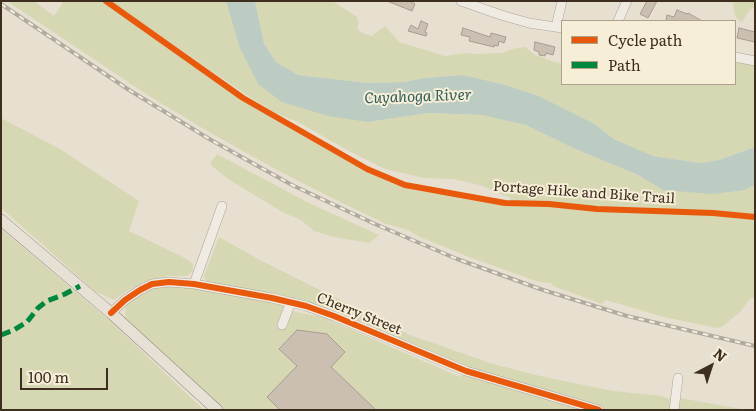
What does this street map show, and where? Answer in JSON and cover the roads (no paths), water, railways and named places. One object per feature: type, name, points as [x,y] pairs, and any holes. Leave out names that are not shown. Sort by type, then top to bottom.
[{"type":"main road","points":[[1,220],[111,313],[217,410]]},
{"type":"street","points":[[461,1],[501,16],[559,28],[562,1]]},
{"type":"street","points":[[618,20],[627,1]]},
{"type":"street","points":[[736,57],[755,61]]},
{"type":"street","points":[[194,284],[222,206]]},
{"type":"street","name":"Cherry Street","points":[[111,313],[132,295],[152,284],[169,282],[194,284],[291,302],[334,316],[466,371],[599,410]]},
{"type":"street","points":[[282,325],[291,302]]},
{"type":"street","points":[[674,410],[678,378]]},
{"type":"water","name":"Cuyahoga River","points":[[226,1],[255,1],[264,43],[276,62],[298,75],[367,83],[404,82],[463,75],[506,85],[541,97],[593,123],[614,139],[653,156],[700,163],[719,160],[755,147],[755,185],[745,190],[712,194],[663,190],[638,175],[573,148],[526,125],[482,115],[428,113],[368,122],[328,116],[282,102],[258,84],[239,46]]},
{"type":"railway","points":[[1,4],[129,90],[211,140],[292,185],[375,224],[457,259],[543,290],[627,316],[755,346]]}]
